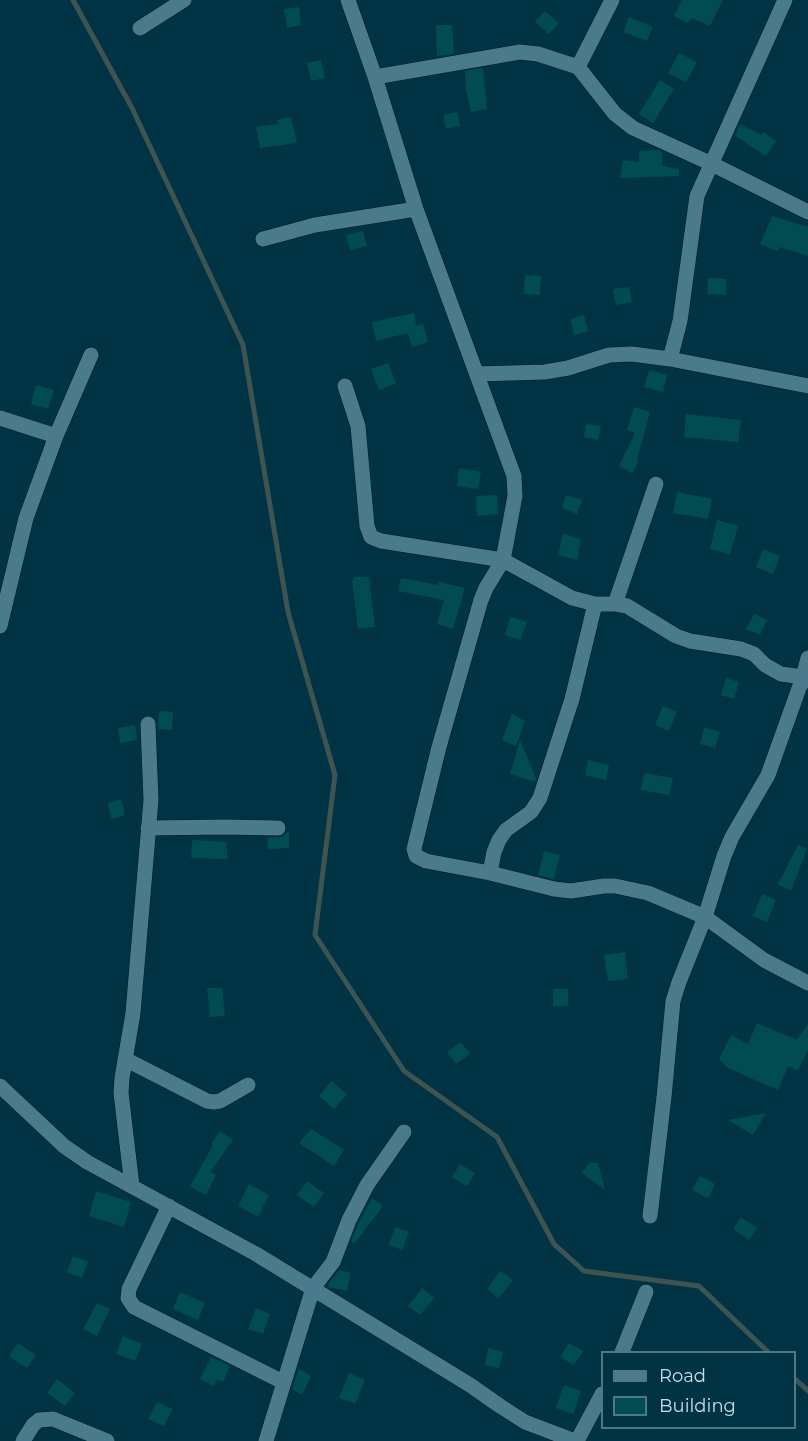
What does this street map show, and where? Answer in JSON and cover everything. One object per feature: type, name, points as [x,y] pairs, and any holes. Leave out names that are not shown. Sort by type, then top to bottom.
[{"type":"street","points":[[140,28],[184,0]]},
{"type":"street","points":[[348,0],[375,76],[416,209],[514,476],[515,496],[503,560],[486,588],[439,747],[414,849],[417,856],[426,861],[490,873],[554,890],[571,891],[615,886],[648,893],[705,917],[764,960],[808,983]]},
{"type":"street","points":[[578,67],[612,0]]},
{"type":"street","points":[[670,359],[680,321],[697,196],[785,0]]},
{"type":"street","points":[[375,76],[520,52],[538,54],[578,67],[615,114],[633,128],[712,164],[808,213]]},
{"type":"street","points":[[263,239],[315,225],[416,209]]},
{"type":"street","points":[[477,374],[545,372],[568,368],[609,355],[632,354],[670,359],[808,386]]},
{"type":"street","points":[[0,626],[26,518],[56,436],[91,355]]},
{"type":"street","points":[[345,386],[358,426],[367,526],[371,537],[381,541],[503,560],[572,598],[595,604],[627,606],[676,636],[690,641],[741,649],[754,654],[765,666],[781,674],[806,679]]},
{"type":"street","points":[[0,418],[56,436]]},
{"type":"street","points":[[615,604],[656,484]]},
{"type":"street","points":[[490,873],[499,840],[506,830],[531,812],[540,798],[572,699],[595,604]]},
{"type":"street","points":[[651,1216],[673,1001],[678,982],[705,917],[732,837],[768,775],[806,679],[808,658]]},
{"type":"street","points":[[132,1186],[121,1094],[133,1013],[151,800],[148,724]]},
{"type":"street","points":[[148,828],[278,828]]},
{"type":"street","points":[[125,1059],[207,1101],[220,1101],[248,1085]]},
{"type":"street","points":[[0,1086],[64,1146],[87,1162],[256,1254],[470,1385],[525,1422],[576,1441],[601,1397]]},
{"type":"street","points":[[266,1441],[313,1288],[333,1262],[349,1220],[368,1185],[404,1132]]},
{"type":"street","points":[[169,1206],[129,1289],[128,1298],[134,1307],[283,1382]]},
{"type":"street","points":[[623,1351],[646,1292]]},
{"type":"street","points":[[23,1441],[39,1420],[53,1419],[107,1441]]},
{"type":"building","points":[[682,0],[723,0],[710,26],[691,18],[688,23],[674,16]]},
{"type":"building","points":[[299,7],[301,25],[287,28],[284,9]]},
{"type":"building","points":[[545,11],[559,23],[549,34],[535,22]]},
{"type":"building","points":[[629,17],[653,27],[647,41],[623,32]]},
{"type":"building","points":[[436,25],[452,25],[454,54],[437,56]]},
{"type":"building","points":[[679,53],[697,62],[686,82],[668,73]]},
{"type":"building","points":[[321,60],[325,78],[311,81],[307,63]]},
{"type":"building","points":[[483,68],[487,109],[471,112],[465,71]]},
{"type":"building","points":[[660,80],[674,89],[653,123],[639,114]]},
{"type":"building","points":[[457,112],[460,126],[446,129],[443,115]]},
{"type":"building","points":[[291,117],[297,143],[260,148],[256,127],[278,124],[277,120]]},
{"type":"building","points":[[740,124],[761,135],[763,132],[776,141],[766,156],[735,136]]},
{"type":"building","points":[[658,150],[662,152],[662,166],[679,169],[679,176],[620,178],[623,160],[639,162],[639,151]]},
{"type":"building","points":[[772,216],[808,227],[808,256],[780,247],[777,251],[760,244]]},
{"type":"building","points":[[363,231],[367,246],[350,250],[346,235]]},
{"type":"building","points":[[525,275],[541,276],[540,295],[524,294]]},
{"type":"building","points":[[708,278],[726,279],[726,295],[707,294]]},
{"type":"building","points":[[629,287],[632,302],[616,305],[613,289]]},
{"type":"building","points":[[414,313],[416,326],[423,324],[428,342],[412,347],[408,333],[376,341],[372,322]]},
{"type":"building","points":[[584,315],[588,331],[574,335],[570,319]]},
{"type":"building","points":[[388,363],[396,383],[379,390],[371,369]]},
{"type":"building","points":[[649,370],[667,375],[663,392],[644,387]]},
{"type":"building","points":[[36,385],[54,390],[48,409],[31,404]]},
{"type":"building","points":[[634,407],[650,412],[637,459],[639,460],[633,473],[619,466],[635,433],[627,430]]},
{"type":"building","points":[[686,414],[741,420],[738,442],[684,437]]},
{"type":"building","points":[[586,424],[601,426],[598,440],[584,437]]},
{"type":"building","points":[[459,468],[481,472],[478,489],[457,486]]},
{"type":"building","points":[[677,492],[712,499],[708,519],[673,513]]},
{"type":"building","points":[[497,495],[498,514],[477,516],[476,496]]},
{"type":"building","points":[[566,495],[582,500],[577,514],[562,508]]},
{"type":"building","points":[[717,520],[738,526],[730,554],[710,549]]},
{"type":"building","points":[[563,534],[581,539],[577,560],[558,555]]},
{"type":"building","points":[[763,549],[780,556],[773,574],[756,567]]},
{"type":"building","points":[[354,577],[369,577],[375,627],[358,629],[352,580]]},
{"type":"building","points":[[401,578],[438,585],[439,582],[465,588],[453,629],[437,624],[444,600],[398,591]]},
{"type":"building","points":[[754,614],[767,620],[760,635],[746,629]]},
{"type":"building","points":[[510,617],[527,622],[520,640],[505,635]]},
{"type":"building","points":[[726,678],[739,682],[734,699],[721,695]]},
{"type":"building","points":[[663,706],[677,712],[669,731],[655,725]]},
{"type":"building","points":[[159,711],[173,712],[172,730],[158,729]]},
{"type":"building","points":[[512,714],[525,721],[516,746],[502,740]]},
{"type":"building","points":[[135,725],[137,740],[120,743],[118,728]]},
{"type":"building","points":[[704,727],[720,732],[715,748],[700,744]]},
{"type":"building","points":[[520,740],[536,778],[535,782],[510,774]]},
{"type":"building","points":[[588,760],[609,765],[606,780],[585,775]]},
{"type":"building","points":[[644,773],[673,778],[669,795],[641,790]]},
{"type":"building","points":[[121,799],[125,815],[111,819],[108,803]]},
{"type":"building","points":[[289,832],[289,848],[268,849],[267,838],[282,837]]},
{"type":"building","points":[[192,840],[226,842],[228,859],[191,858]]},
{"type":"building","points":[[798,845],[807,849],[791,891],[778,884]]},
{"type":"building","points":[[544,851],[560,855],[554,879],[538,875]]},
{"type":"building","points":[[762,894],[776,900],[767,922],[753,916]]},
{"type":"building","points":[[625,952],[628,979],[608,981],[604,955]]},
{"type":"building","points":[[207,988],[222,988],[225,1016],[210,1017]]},
{"type":"building","points":[[553,989],[568,989],[568,1006],[553,1006]]},
{"type":"building","points":[[757,1023],[797,1040],[808,1024],[808,1050],[798,1071],[788,1066],[778,1090],[728,1068],[719,1059],[731,1035],[748,1044]]},
{"type":"building","points":[[461,1042],[470,1054],[456,1064],[447,1052]]},
{"type":"building","points":[[331,1081],[347,1094],[334,1109],[319,1096]]},
{"type":"building","points":[[766,1113],[753,1135],[728,1120]]},
{"type":"building","points":[[311,1129],[344,1150],[334,1166],[299,1143]]},
{"type":"building","points":[[220,1131],[233,1140],[210,1172],[216,1175],[206,1195],[190,1187]]},
{"type":"building","points":[[589,1163],[598,1163],[605,1190],[582,1173]]},
{"type":"building","points":[[460,1164],[475,1173],[467,1186],[452,1177]]},
{"type":"building","points":[[700,1176],[715,1184],[708,1198],[692,1190]]},
{"type":"building","points":[[307,1181],[324,1193],[314,1207],[297,1195]]},
{"type":"building","points":[[249,1184],[269,1195],[258,1217],[238,1206]]},
{"type":"building","points":[[96,1191],[131,1202],[124,1227],[89,1216]]},
{"type":"building","points":[[372,1198],[383,1206],[354,1244],[351,1241]]},
{"type":"building","points":[[741,1217],[757,1228],[749,1240],[733,1229]]},
{"type":"building","points":[[395,1227],[409,1232],[402,1250],[389,1245]]},
{"type":"building","points":[[73,1256],[88,1262],[82,1278],[67,1272]]},
{"type":"building","points":[[339,1270],[351,1273],[347,1291],[328,1287]]},
{"type":"building","points":[[500,1271],[513,1280],[499,1298],[487,1289]]},
{"type":"building","points":[[422,1288],[434,1298],[420,1315],[408,1306]]},
{"type":"building","points":[[180,1292],[205,1303],[198,1320],[173,1309]]},
{"type":"building","points":[[97,1303],[110,1309],[97,1336],[83,1329]]},
{"type":"building","points":[[256,1308],[270,1314],[263,1334],[248,1329]]},
{"type":"building","points":[[123,1336],[142,1344],[135,1361],[116,1354]]},
{"type":"building","points":[[18,1343],[36,1355],[27,1368],[9,1356]]},
{"type":"building","points":[[569,1343],[583,1351],[574,1365],[560,1357]]},
{"type":"building","points":[[488,1348],[503,1352],[499,1368],[485,1365]]},
{"type":"building","points":[[211,1357],[230,1366],[223,1382],[217,1379],[214,1386],[200,1379]]},
{"type":"building","points":[[299,1369],[311,1376],[302,1395],[292,1389]]},
{"type":"building","points":[[349,1373],[365,1380],[355,1404],[339,1398]]},
{"type":"building","points":[[57,1379],[75,1393],[65,1406],[47,1393]]},
{"type":"building","points":[[564,1385],[581,1391],[573,1414],[556,1408]]},
{"type":"building","points":[[157,1402],[173,1409],[164,1426],[148,1419]]},
{"type":"waterway","points":[[73,0],[132,108],[243,345],[288,612],[335,775],[315,935],[404,1071],[497,1137],[554,1244],[584,1271],[699,1286],[767,1351]]},
{"type":"waterway","points":[[796,1380],[808,1391]]}]
